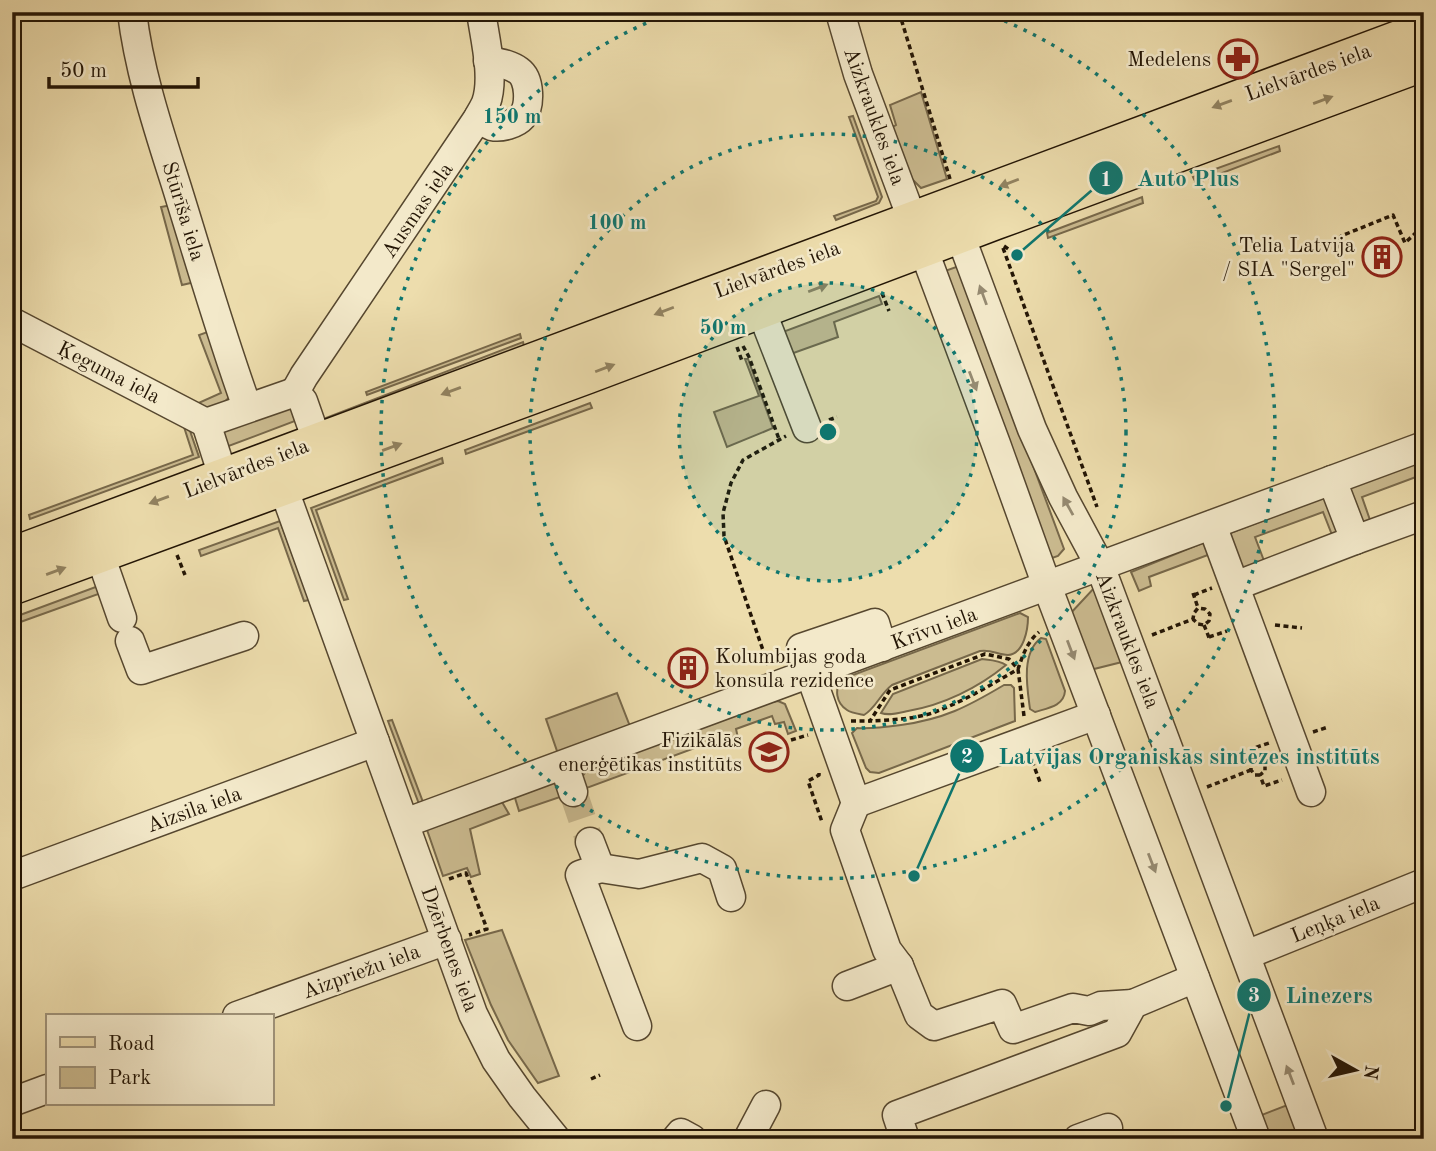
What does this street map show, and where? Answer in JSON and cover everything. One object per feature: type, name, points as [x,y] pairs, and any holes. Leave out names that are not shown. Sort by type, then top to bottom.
[{"type":"main road","name":"Lielvārdes iela","points":[[12,555],[228,491],[323,456],[918,234],[1424,29]]},
{"type":"main road","name":"Lielvārdes iela","points":[[12,587],[100,555],[228,491],[284,487],[323,456],[744,325],[918,234],[960,235],[1424,63]]},
{"type":"street","name":"Stūrīša iela","points":[[132,12],[137,47],[159,130],[210,298],[247,407]]},
{"type":"street","name":"Ausmas iela","points":[[295,392],[486,103],[488,61],[481,12]]},
{"type":"street","name":"Aizkraukles iela","points":[[840,12],[858,74],[1047,586],[1256,1139]]},
{"type":"street","points":[[478,118],[493,126],[507,126],[522,117],[527,104],[527,84],[522,73],[512,66],[488,61]]},
{"type":"street","name":"Aizkraukles iela","points":[[960,235],[1032,429],[1063,497],[1100,566],[1314,1139]]},
{"type":"street","name":"Ķeguma iela","points":[[12,322],[206,423]]},
{"type":"street","points":[[744,325],[807,428]]},
{"type":"street","points":[[228,491],[206,423],[247,407],[295,392],[303,401],[323,456]]},
{"type":"street","name":"Krīvu iela","points":[[405,823],[1424,446]]},
{"type":"street","points":[[1332,480],[1355,540]]},
{"type":"street","points":[[284,487],[375,742]]},
{"type":"street","points":[[1235,586],[1424,514]]},
{"type":"street","points":[[1212,525],[1311,792]]},
{"type":"street","points":[[100,555],[141,670],[244,636]]},
{"type":"street","points":[[810,674],[856,803],[845,830],[887,950],[899,966],[919,1015],[934,1026],[1002,1004],[1013,1029],[1073,1008],[1088,1011],[1101,1006],[1133,1004],[1195,978]]},
{"type":"street","points":[[856,803],[1096,715]]},
{"type":"street","name":"Dzērbenes iela","points":[[375,742],[453,939],[473,1014],[488,1046],[522,1097],[556,1139]]},
{"type":"street","name":"Aizsila iela","points":[[12,876],[375,742]]},
{"type":"street","points":[[564,765],[573,793]]},
{"type":"street","points":[[590,842],[600,868]]},
{"type":"street","points":[[637,1026],[580,875],[600,868],[639,874],[702,858],[722,869],[731,897]]},
{"type":"street","name":"Leņķa iela","points":[[1246,955],[1424,883]]},
{"type":"street","name":"Aizpriežu iela","points":[[243,1014],[453,939]]},
{"type":"street","points":[[847,986],[899,966]]},
{"type":"street","points":[[905,1139],[897,1115],[1117,1033],[1133,1004]]},
{"type":"street","points":[[12,1102],[46,1088]]},
{"type":"street","points":[[748,1139],[766,1105]]},
{"type":"street","points":[[1078,1139],[1108,1128]]},
{"type":"street","points":[[676,1139],[681,1133],[692,1139]]},
{"type":"path","points":[[899,12],[951,181]]},
{"type":"path","points":[[1337,248],[1341,236],[1393,215],[1405,243],[1424,225]]},
{"type":"path","points":[[1014,253],[1002,245],[1101,517]]},
{"type":"path","points":[[882,291],[889,311]]},
{"type":"path","points":[[742,360],[744,325]]},
{"type":"path","points":[[744,325],[741,343],[749,357],[779,439]]},
{"type":"path","points":[[776,687],[724,536],[723,513],[731,483],[743,460],[779,439],[837,417]]},
{"type":"path","points":[[1193,593],[1198,608]]},
{"type":"path","points":[[1193,619],[1198,608]]},
{"type":"path","points":[[1198,608],[1205,609],[1210,614],[1205,625]]},
{"type":"path","points":[[1130,643],[1193,619]]},
{"type":"path","points":[[1193,619],[1198,624],[1205,625]]},
{"type":"path","points":[[1205,625],[1210,640]]},
{"type":"path","points":[[1018,669],[1009,660],[985,654],[890,690],[870,721],[933,713],[984,689],[1018,669],[1031,639],[1046,626]]},
{"type":"path","points":[[790,740],[812,733]]},
{"type":"path","points":[[1031,760],[1040,782]]},
{"type":"path","points":[[1255,761],[1261,761],[1265,765],[1265,771],[1260,775],[1255,775],[1251,770],[1255,761]]},
{"type":"path","points":[[1186,795],[1251,770]]},
{"type":"path","points":[[1264,786],[1267,792]]},
{"type":"path","points":[[440,882],[466,873],[487,929],[453,939]]},
{"type":"path","points":[[479,906],[485,904]]},
{"type":"path","points":[[591,1079],[600,1076]]},
{"type":"green space","points":[[921,92],[947,179],[921,188],[909,176],[889,129],[896,125],[890,105]]},
{"type":"green space","points":[[853,116],[882,197],[879,203],[836,220],[834,216],[876,201],[878,197],[849,117]]},
{"type":"green space","points":[[1279,146],[1280,151],[1196,183],[1193,177]]},
{"type":"green space","points":[[1142,197],[1143,203],[1048,238],[1047,233]]},
{"type":"green space","points":[[172,205],[195,282],[182,285],[161,207]]},
{"type":"green space","points":[[959,266],[1064,549],[1052,558],[942,272]]},
{"type":"green space","points":[[879,296],[882,304],[834,322],[838,337],[788,355],[780,333]]},
{"type":"green space","points":[[213,330],[230,396],[218,406],[204,407],[194,405],[221,393],[199,335]]},
{"type":"green space","points":[[520,334],[521,338],[367,395],[366,392]]},
{"type":"green space","points":[[523,342],[524,346],[327,421],[323,419]]},
{"type":"green space","points":[[745,359],[748,359],[773,428],[727,447],[714,412],[759,396]]},
{"type":"green space","points":[[590,403],[592,408],[466,454],[465,450]]},
{"type":"green space","points":[[290,405],[295,421],[226,447],[220,429]]},
{"type":"green space","points":[[184,427],[190,431],[199,457],[30,519],[29,515],[193,455]]},
{"type":"green space","points":[[442,458],[443,463],[316,510],[348,599],[344,600],[311,508]]},
{"type":"green space","points":[[1424,460],[1424,474],[1362,497],[1370,520],[1355,528],[1341,489]]},
{"type":"green space","points":[[1330,495],[1345,535],[1334,540],[1323,512],[1255,537],[1266,566],[1237,575],[1225,535]]},
{"type":"green space","points":[[280,521],[309,600],[304,601],[278,528],[201,556],[199,550]]},
{"type":"green space","points":[[1210,540],[1216,552],[1149,577],[1151,586],[1139,591],[1131,572]]},
{"type":"green space","points":[[101,585],[104,592],[12,625],[12,618]]},
{"type":"green space","points":[[1095,587],[1126,661],[1090,670],[1069,615]]},
{"type":"green space","points":[[1020,613],[1028,617],[1027,628],[1021,646],[1013,654],[980,651],[892,685],[864,715],[849,711],[838,700],[837,691],[842,679]]},
{"type":"green space","points":[[1041,638],[1046,639],[1065,691],[1058,703],[1035,712],[1030,709],[1027,671],[1030,652]]},
{"type":"green space","points":[[982,659],[1006,665],[984,681],[947,700],[898,713],[881,713],[893,694]]},
{"type":"green space","points":[[1004,685],[1014,688],[1015,721],[879,773],[870,772],[866,768],[852,733],[857,728],[890,726],[943,716]]},
{"type":"green space","points":[[617,693],[631,729],[419,804],[388,721],[392,720],[423,802],[558,754],[546,719]]},
{"type":"green space","points":[[778,701],[785,704],[796,731],[788,734],[784,722],[775,724],[772,716],[736,729],[738,738],[721,746],[719,739],[584,789],[582,777],[590,766]]},
{"type":"green space","points":[[556,781],[563,796],[519,811],[516,794]]},
{"type":"green space","points":[[502,802],[509,814],[470,829],[480,874],[471,877],[467,868],[443,876],[426,827]]},
{"type":"green space","points":[[502,930],[559,1076],[538,1083],[508,1040],[465,940]]},
{"type":"green space","points":[[1290,1104],[1303,1139],[1267,1139],[1259,1116]]},
{"type":"tunnel","points":[[573,792],[590,842]]},
{"type":"place","name":"Medelens","points":[[1238,59]]},
{"type":"place","name":"Auto Plus","points":[[1017,255]]},
{"type":"place","name":"Telia Latvija / SIA \"Sergel\"","points":[[1382,257]]},
{"type":"place","name":"Kolumbijas goda konsula rezidence","points":[[688,668]]},
{"type":"place","name":"Fizikālās enerģētikas institūts","points":[[769,752]]},
{"type":"place","name":"Latvijas Organiskās sintēzes institūts","points":[[914,876]]},
{"type":"place","name":"Linezers","points":[[1226,1106]]}]
